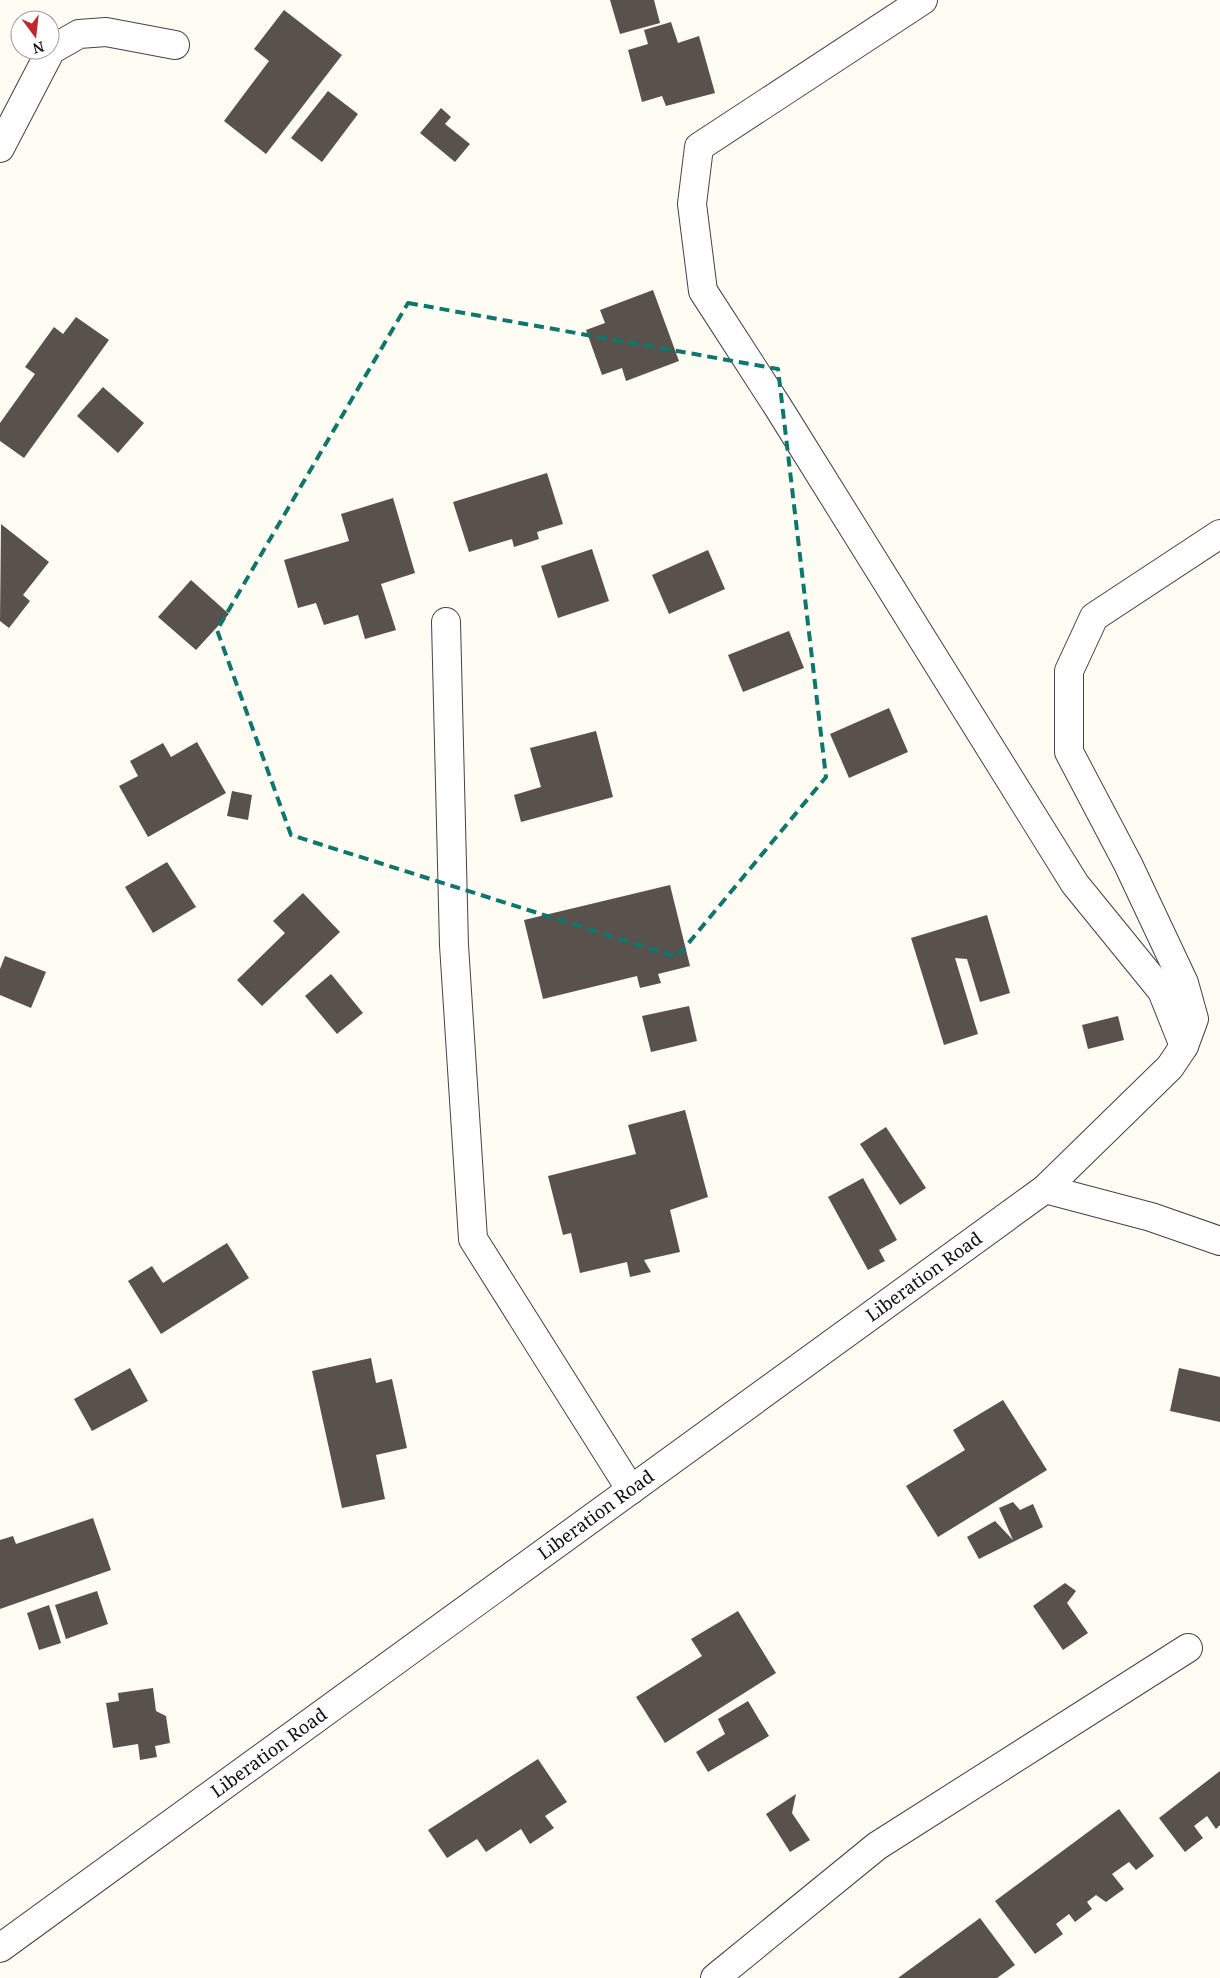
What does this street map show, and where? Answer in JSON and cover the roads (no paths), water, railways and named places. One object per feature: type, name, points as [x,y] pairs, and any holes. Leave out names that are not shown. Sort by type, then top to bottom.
[{"type":"street","points":[[923,0],[699,147],[692,204],[703,291],[778,407],[1076,884],[1162,991],[1184,1046]]},
{"type":"street","points":[[0,148],[51,50],[79,34],[106,32],[175,45]]},
{"type":"street","name":"Liberation Road","points":[[0,1948],[1045,1190],[1170,1067],[1184,1046],[1194,1018],[1184,983],[1128,864],[1069,752],[1069,671],[1094,617],[1220,534]]},
{"type":"street","points":[[446,622],[454,945],[473,1239],[630,1490]]},
{"type":"street","points":[[1045,1190],[1151,1217],[1220,1241]]},
{"type":"street","points":[[715,1978],[877,1846],[1188,1648]]}]
